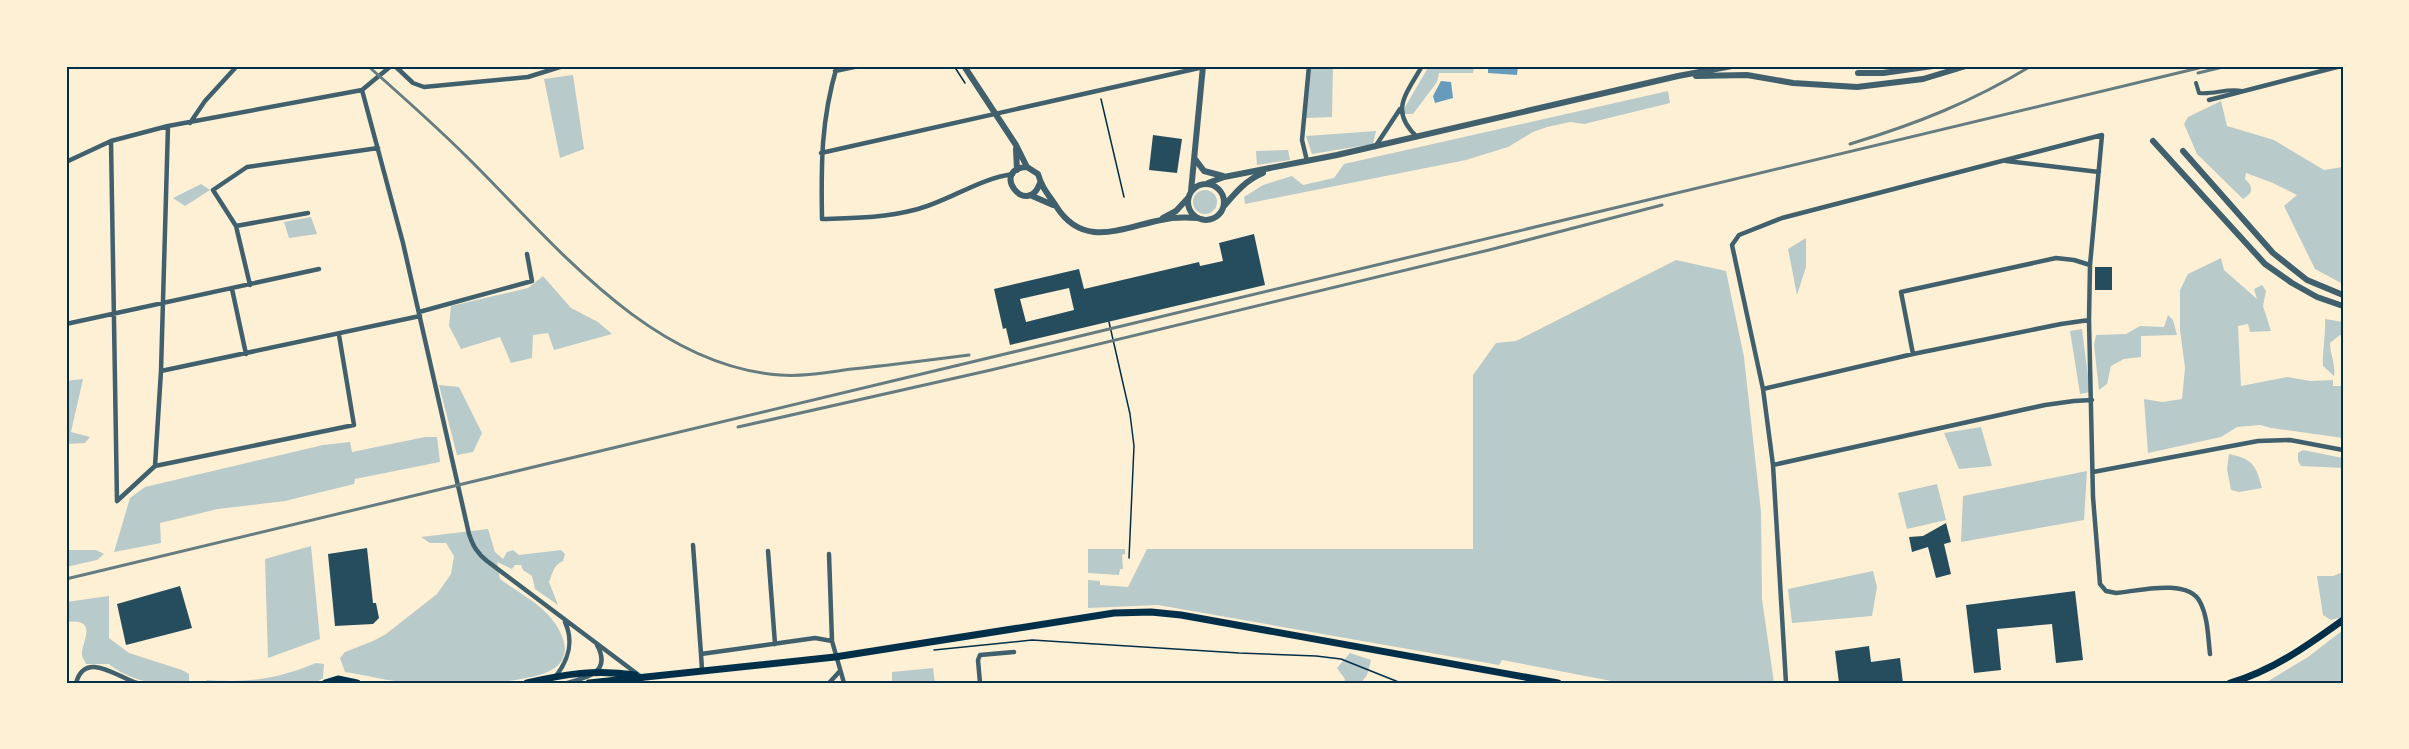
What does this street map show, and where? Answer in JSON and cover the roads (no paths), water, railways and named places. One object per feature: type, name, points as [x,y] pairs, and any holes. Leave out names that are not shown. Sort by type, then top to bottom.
[{"type":"main road","points":[[589,683],[641,680],[702,670],[835,657],[1091,617],[1150,612],[1181,615],[1558,683]]},
{"type":"main road","points":[[2230,683],[2255,676],[2276,665],[2343,620]]},
{"type":"main road","points":[[528,683],[556,676],[597,671],[612,671],[641,680]]},
{"type":"main road","points":[[325,683],[338,679],[364,683]]},
{"type":"street","points":[[190,123],[205,101],[237,66]]},
{"type":"street","points":[[66,162],[111,141],[168,126],[362,90],[393,66],[413,83],[424,87],[528,77],[563,66]]},
{"type":"street","points":[[859,66],[836,68],[825,113],[820,153],[822,219],[869,217],[914,210],[992,177],[1028,167]]},
{"type":"street","points":[[964,66],[1028,167],[1038,174],[1040,183],[1063,218],[1075,227],[1088,232],[1133,228],[1180,217],[1213,218],[1252,177],[1272,169]]},
{"type":"street","points":[[1307,161],[1302,140],[1309,66]]},
{"type":"street","points":[[1375,147],[1401,108],[1422,66]]},
{"type":"street","points":[[1678,76],[1712,66]]},
{"type":"street","points":[[1160,220],[1176,211],[1198,185],[1224,177],[1375,147],[1678,76],[1732,66]]},
{"type":"street","points":[[1858,73],[1883,74],[1933,66]]},
{"type":"street","points":[[1678,76],[1747,75],[1793,83],[1857,87],[1923,79],[1966,66]]},
{"type":"street","points":[[2209,100],[2341,66]]},
{"type":"street","points":[[820,153],[1205,67],[1190,195],[1190,210],[1198,218]]},
{"type":"street","points":[[2196,83],[2199,93],[2206,94],[2233,89],[2242,91]]},
{"type":"street","points":[[362,90],[420,314],[469,534],[478,553],[641,680]]},
{"type":"street","points":[[1401,108],[1403,120],[1417,137]]},
{"type":"street","points":[[155,466],[161,372],[168,126]]},
{"type":"street","points":[[1786,683],[1773,465],[1763,389],[1732,245],[1739,235],[1782,218],[2102,135],[2090,265],[2089,321],[2093,497],[2100,584],[2106,591],[2116,593],[2173,587],[2189,591],[2199,599],[2203,610],[2210,654]]},
{"type":"street","points":[[111,141],[117,501],[155,466],[354,425],[339,335]]},
{"type":"street","points":[[2153,141],[2265,264],[2317,297],[2343,306]]},
{"type":"street","points":[[1016,145],[1015,172],[1011,185],[1021,195],[1029,195],[1056,206]]},
{"type":"street","points":[[250,285],[236,226],[213,190],[248,167],[378,148]]},
{"type":"street","points":[[2183,151],[2273,253],[2307,280],[2343,295]]},
{"type":"street","points":[[1195,159],[1204,171],[1224,177]]},
{"type":"street","points":[[2000,161],[2099,172]]},
{"type":"street","points":[[1029,195],[1038,188],[1040,183]]},
{"type":"street","points":[[1208,183],[1219,189],[1224,206]]},
{"type":"street","points":[[236,226],[308,213]]},
{"type":"street","points":[[161,372],[339,335],[532,281],[527,254]]},
{"type":"street","points":[[1913,354],[1901,292],[2056,258],[2090,265]]},
{"type":"street","points":[[66,324],[319,269]]},
{"type":"street","points":[[232,289],[246,354]]},
{"type":"street","points":[[1763,389],[1913,354],[2061,324],[2089,321]]},
{"type":"street","points":[[1773,465],[1946,426],[2055,404],[2092,400]]},
{"type":"street","points":[[2093,472],[2258,441],[2290,440],[2343,450]]},
{"type":"street","points":[[693,545],[702,670]]},
{"type":"street","points":[[768,551],[775,644]]},
{"type":"street","points":[[829,554],[832,641],[844,683]]},
{"type":"street","points":[[556,676],[564,665],[570,649],[571,634],[564,619]]},
{"type":"street","points":[[701,654],[815,638],[832,641]]},
{"type":"street","points":[[567,683],[591,678],[597,671],[600,660],[599,648],[593,641]]},
{"type":"street","points":[[980,683],[978,660],[980,656],[1014,652]]},
{"type":"street","points":[[76,683],[82,671],[92,666],[100,666],[137,683]]},
{"type":"street","points":[[830,683],[840,671]]},
{"type":"water","points":[[1488,66],[1518,66],[1517,75],[1488,73]]},
{"type":"water","points":[[1441,81],[1451,82],[1453,98],[1435,103],[1433,96]]},
{"type":"railway","points":[[368,66],[444,134],[570,262],[647,325],[688,349],[733,367],[780,375],[816,374],[969,355]]},
{"type":"railway","points":[[1850,144],[1943,111],[1987,91],[2031,66]]},
{"type":"railway","points":[[66,579],[2207,66]]},
{"type":"railway","points":[[2198,73],[2227,66]]},
{"type":"railway","points":[[738,427],[991,370],[1489,250],[1662,205]]}]
